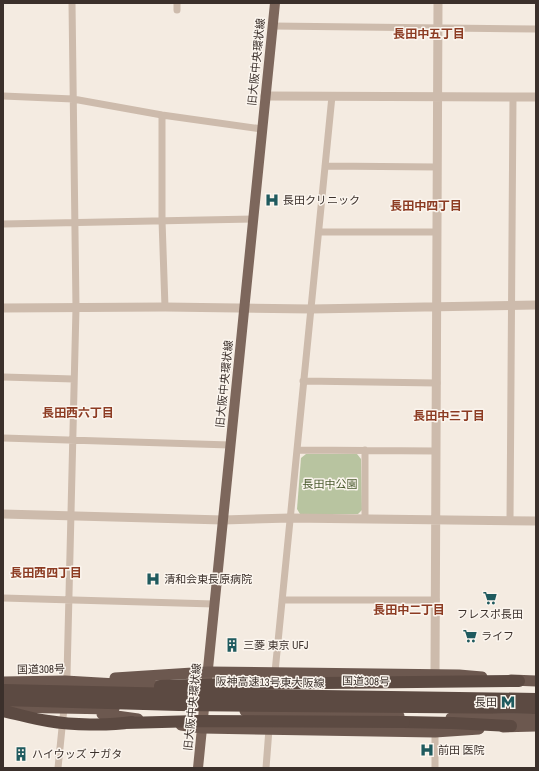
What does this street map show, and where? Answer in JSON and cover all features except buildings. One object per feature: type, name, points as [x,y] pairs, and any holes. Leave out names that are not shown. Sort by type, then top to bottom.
[{"type":"highway","points":[[65,681],[208,672],[435,674],[519,681]]},
{"type":"highway","name":"国道308号","points":[[3,682],[65,681],[206,690],[536,697]]},
{"type":"highway","points":[[38,690],[225,684],[536,681]]},
{"type":"highway","name":"阪神高速13号東大阪線","points":[[3,690],[519,703],[536,709]]},
{"type":"highway","name":"阪神高速13号東大阪線","points":[[3,700],[240,706],[519,703],[536,697]]},
{"type":"highway","points":[[125,723],[240,706]]},
{"type":"highway","points":[[3,707],[204,710],[412,717],[536,718]]},
{"type":"highway","points":[[64,708],[202,728],[435,732],[512,726]]},
{"type":"highway","points":[[3,710],[36,719],[60,723],[198,721],[452,722],[536,726]]},
{"type":"main road","name":"旧大阪中央環状線","points":[[198,768],[274,3]]},
{"type":"street","points":[[65,681],[67,676],[76,308],[76,223],[72,99],[72,3]]},
{"type":"street","points":[[435,674],[438,3]]},
{"type":"street","points":[[272,26],[536,29]]},
{"type":"street","points":[[3,96],[72,99],[162,115],[262,129]]},
{"type":"street","points":[[265,96],[536,97]]},
{"type":"street","points":[[275,672],[332,96]]},
{"type":"street","points":[[510,520],[513,97]]},
{"type":"street","points":[[162,115],[164,307]]},
{"type":"street","points":[[325,166],[437,167]]},
{"type":"street","points":[[3,224],[253,219]]},
{"type":"street","points":[[319,232],[437,232]]},
{"type":"street","points":[[3,308],[164,307],[311,309],[536,305]]},
{"type":"street","points":[[3,377],[74,379]]},
{"type":"street","points":[[303,381],[437,383]]},
{"type":"street","points":[[3,438],[230,445]]},
{"type":"street","points":[[297,450],[436,452]]},
{"type":"street","points":[[365,450],[365,519]]},
{"type":"street","points":[[3,514],[223,520],[290,518],[536,521]]},
{"type":"street","points":[[3,598],[214,604]]},
{"type":"street","points":[[282,600],[436,600]]},
{"type":"street","points":[[58,768],[64,708]]},
{"type":"street","points":[[266,768],[270,729]]},
{"type":"street","points":[[434,768],[435,732]]},
{"type":"green space","name":"長田中公園","points":[[306,454],[357,454],[361,459],[362,510],[358,514],[300,514],[297,509],[301,458]]},
{"type":"place","name":"長田クリニック","points":[[272,200]]},
{"type":"place","name":"清和会東長原病院","points":[[153,579]]},
{"type":"place","name":"フレスポ長田","points":[[490,598]]},
{"type":"place","name":"ライフ","points":[[470,636]]},
{"type":"place","name":"三菱 東京 UFJ","points":[[232,645]]},
{"type":"place","name":"長田","points":[[508,702]]},
{"type":"place","name":"前田 医院","points":[[427,750]]},
{"type":"place","name":"ハイウッズ ナガタ","points":[[21,754]]},
{"type":"district","name":"長田中五丁目","points":[[429,34]]},
{"type":"district","name":"長田中四丁目","points":[[426,206]]},
{"type":"district","name":"長田西六丁目","points":[[78,413]]},
{"type":"district","name":"長田中三丁目","points":[[449,416]]},
{"type":"district","name":"長田西四丁目","points":[[46,573]]},
{"type":"district","name":"長田中二丁目","points":[[409,610]]}]
